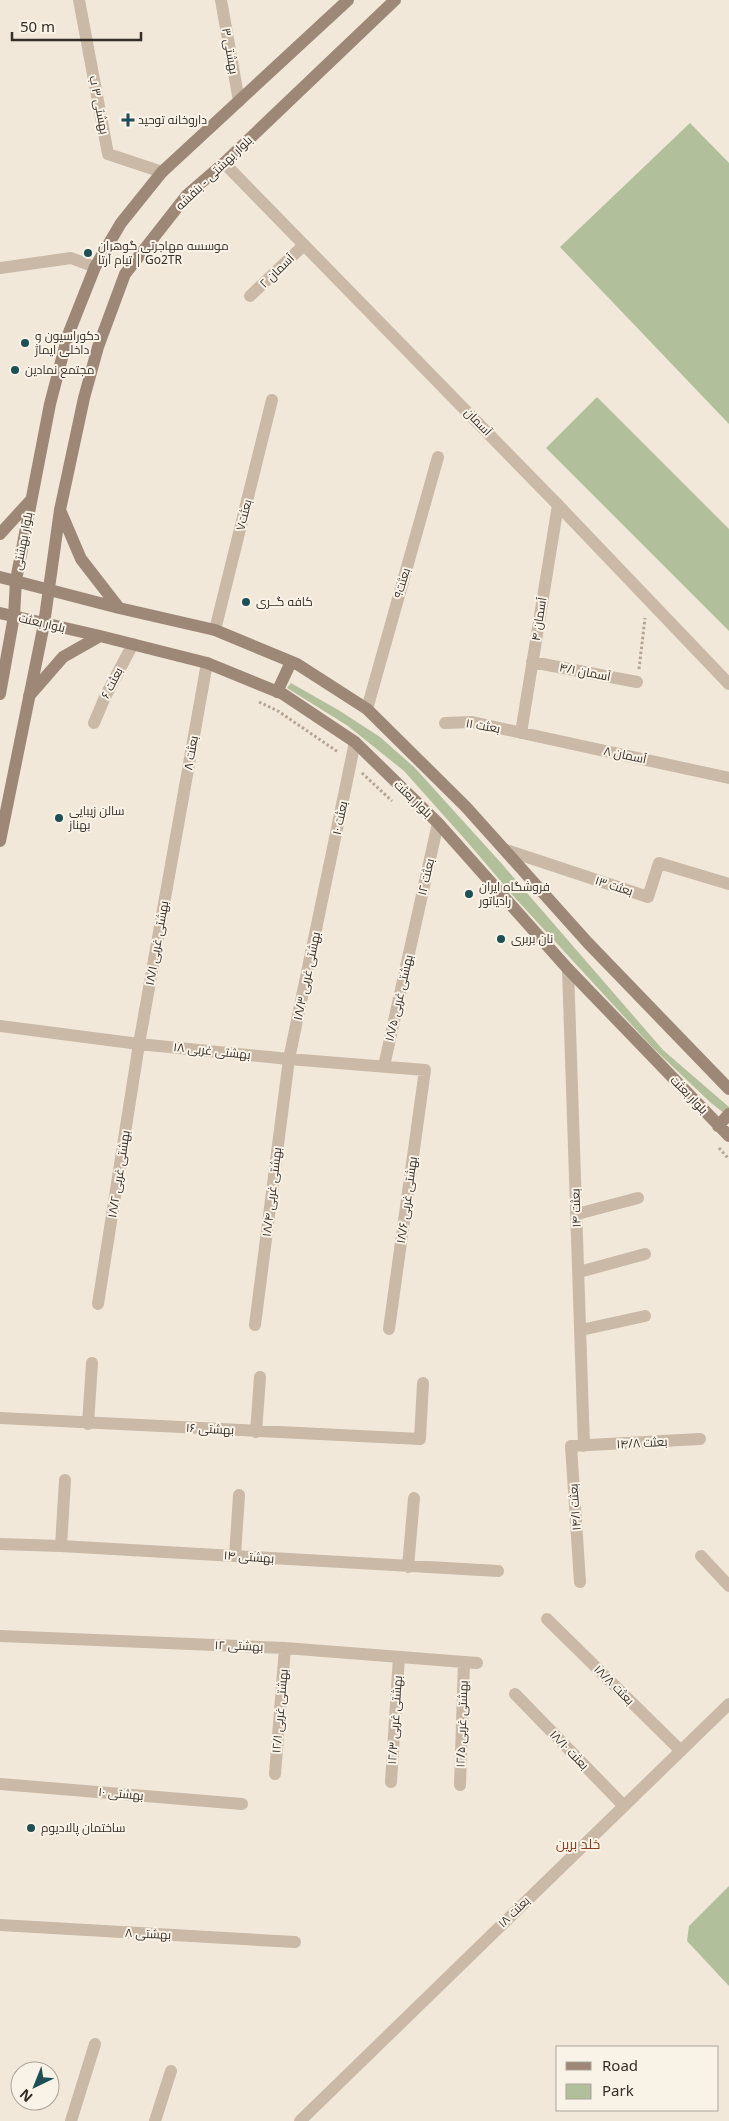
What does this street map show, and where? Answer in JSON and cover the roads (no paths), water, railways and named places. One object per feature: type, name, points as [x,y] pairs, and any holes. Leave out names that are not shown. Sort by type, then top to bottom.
[{"type":"main road","points":[[0,534],[30,501],[50,404],[68,335],[95,267],[121,223],[162,172],[348,0]]},
{"type":"main road","name":"بلوار بهشتی - بنفشه","points":[[44,624],[60,510],[84,398],[98,347],[125,274],[187,196],[395,0]]},
{"type":"main road","name":"بلوار بهشتی","points":[[0,694],[14,616],[16,580],[30,501]]},
{"type":"main road","points":[[60,510],[81,559],[119,608]]},
{"type":"main road","points":[[0,577],[119,608],[215,630],[292,662],[367,709],[466,807],[588,943],[729,1089]]},
{"type":"main road","name":"بلوار بعثت","points":[[0,613],[207,663],[277,692],[356,742],[438,823],[568,969],[729,1136]]},
{"type":"main road","points":[[0,842],[3,810],[44,624]]},
{"type":"main road","points":[[28,698],[63,657],[100,636]]},
{"type":"main road","points":[[277,692],[292,662]]},
{"type":"main road","points":[[718,1126],[729,1114]]},
{"type":"street","name":"بهشتی ۳ ب","points":[[79,0],[108,154],[162,172]]},
{"type":"street","name":"بهشتی ۳","points":[[221,0],[239,101]]},
{"type":"street","name":"آسمان","points":[[224,163],[558,504],[729,684]]},
{"type":"street","name":"۲ آسمان","points":[[250,296],[304,245]]},
{"type":"street","points":[[0,268],[70,258],[95,267]]},
{"type":"street","name":"بعثت۷","points":[[215,630],[272,400]]},
{"type":"street","name":"بعثت۹","points":[[367,709],[438,457]]},
{"type":"street","name":"۴ آسمان","points":[[521,734],[558,504]]},
{"type":"street","name":"۶ بعثت","points":[[94,723],[105,697],[133,644]]},
{"type":"street","name":"۴/۱ آسمان","points":[[532,662],[637,682]]},
{"type":"street","name":"۸ بعثت","points":[[175,843],[207,663]]},
{"type":"street","name":"۱۱ بعثت","points":[[446,723],[472,722],[521,734]]},
{"type":"street","name":"۸ آسمان","points":[[521,734],[729,778]]},
{"type":"street","name":"۱۰ بعثت","points":[[324,894],[356,742]]},
{"type":"street","name":"۱۲ بعثت","points":[[414,931],[438,823]]},
{"type":"street","name":"بهشتی غربی ۱۸/۱","points":[[139,1044],[175,843]]},
{"type":"street","name":"۱۳ بعثت","points":[[506,850],[648,897],[659,863],[729,884]]},
{"type":"street","name":"بهشتی غربی ۱۸/۳","points":[[289,1059],[324,894]]},
{"type":"street","name":"بهشتی غربی ۱۸/۵","points":[[384,1066],[414,931]]},
{"type":"street","name":"بعثت ۱۴","points":[[568,969],[584,1446]]},
{"type":"street","name":"بهشتی غربی ۱۸","points":[[0,1026],[139,1044],[425,1070]]},
{"type":"street","name":"بهشتی غربی ۱۸/۲","points":[[98,1304],[139,1044]]},
{"type":"street","name":"بهشتی غربی ۱۸/۴","points":[[255,1325],[289,1059]]},
{"type":"street","name":"بهشتی غربی ۱۸/۶","points":[[389,1329],[425,1070]]},
{"type":"street","points":[[577,1214],[638,1198]]},
{"type":"street","points":[[579,1272],[645,1254]]},
{"type":"street","points":[[581,1330],[645,1316]]},
{"type":"street","points":[[88,1424],[92,1363]]},
{"type":"street","points":[[256,1432],[260,1377]]},
{"type":"street","name":"۱۶ بهشتی","points":[[0,1418],[88,1424],[420,1439],[423,1383]]},
{"type":"street","name":"۱۴/۸ بعثت","points":[[584,1446],[700,1439]]},
{"type":"street","name":"۱۴/۱ بعثت","points":[[580,1582],[571,1446],[584,1446]]},
{"type":"street","points":[[61,1546],[64,1480]]},
{"type":"street","points":[[235,1556],[239,1494]]},
{"type":"street","points":[[408,1567],[414,1498]]},
{"type":"street","name":"۱۴ بهشتی","points":[[0,1544],[498,1572]]},
{"type":"street","points":[[701,1556],[729,1586]]},
{"type":"street","name":"۱۸/۸ بعثت","points":[[547,1619],[681,1751]]},
{"type":"street","name":"۱۲ بهشتی","points":[[0,1636],[285,1648],[471,1663]]},
{"type":"street","name":"۱۲/۱ بهشتی غربی","points":[[275,1774],[285,1648]]},
{"type":"street","name":"۱۲/۳ بهشتی غربی","points":[[391,1782],[399,1657]]},
{"type":"street","name":"۱۲/۵ بهشتی غربی","points":[[460,1785],[471,1663]]},
{"type":"street","name":"۱۸/۱۰ بعثت","points":[[515,1694],[624,1806]]},
{"type":"street","name":"بعثت ۱۸","points":[[300,2121],[729,1704]]},
{"type":"street","name":"۱۰ بهشتی","points":[[0,1784],[242,1804]]},
{"type":"street","name":"۸ بهشتی","points":[[0,1925],[295,1942]]},
{"type":"street","points":[[71,2121],[95,2044]]},
{"type":"street","points":[[155,2121],[171,2070]]},
{"type":"place","name":"داروخانه توحید","points":[[128,120]]},
{"type":"place","name":"موسسه مهاجرتی گوهران تیام آرتا | Go2TR","points":[[88,253]]},
{"type":"place","name":"دکوراسیون و داخلی ایماژ","points":[[25,343]]},
{"type":"place","name":"مجتمع نمادین","points":[[15,370]]},
{"type":"place","name":"کافه گــری","points":[[246,602]]},
{"type":"place","name":"سالن زیبایی بهناز","points":[[59,818]]},
{"type":"place","name":"فروشگاه ایران رادیاتور","points":[[469,894]]},
{"type":"place","name":"نان بربری","points":[[501,939]]},
{"type":"place","name":"ساختمان پالادیوم","points":[[31,1828]]},
{"type":"district","name":"خلد برین","points":[[578,1844]]}]
